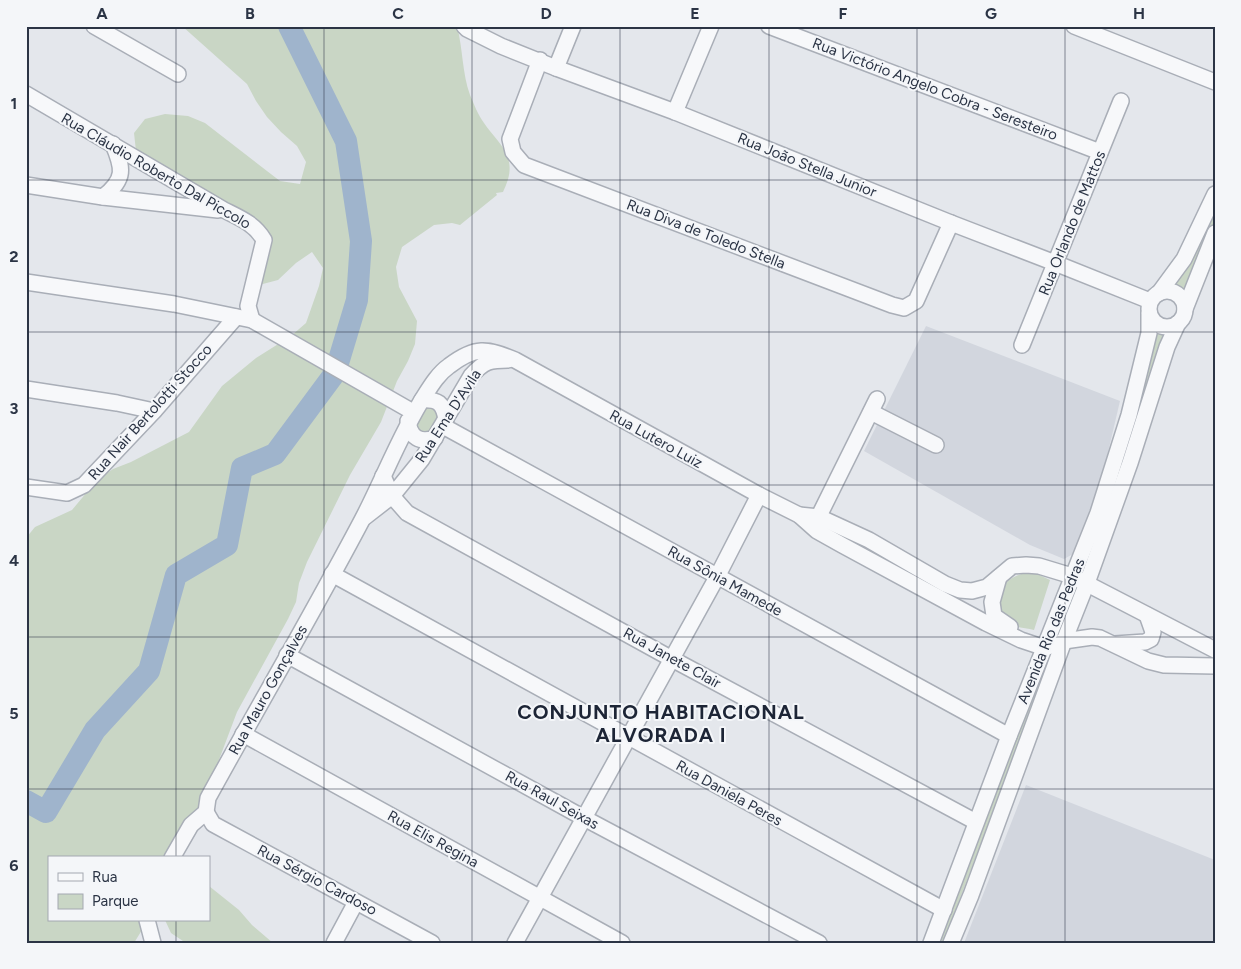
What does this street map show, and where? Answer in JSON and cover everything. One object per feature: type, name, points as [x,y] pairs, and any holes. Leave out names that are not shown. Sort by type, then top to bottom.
[{"type":"street","points":[[94,26],[178,74]]},
{"type":"street","points":[[556,68],[573,26]]},
{"type":"street","points":[[675,112],[711,26]]},
{"type":"street","name":"Rua Victório Angelo Cobra - Seresteiro","points":[[769,26],[1100,152]]},
{"type":"street","points":[[1074,26],[1215,82]]},
{"type":"street","name":"Rua João Stella Junior","points":[[467,27],[501,46],[675,112],[1153,302]]},
{"type":"street","name":"Rua Diva de Toledo Stella","points":[[540,60],[510,139],[513,152],[524,165],[904,308],[916,301],[951,223]]},
{"type":"street","name":"Rua Cláudio Roberto Dal Piccolo","points":[[26,94],[244,220],[259,232],[264,240],[248,306],[252,320]]},
{"type":"street","name":"Rua Orlando de Mattos","points":[[1022,344],[1121,101]]},
{"type":"street","points":[[103,197],[112,190],[121,176],[121,164],[113,144]]},
{"type":"street","points":[[26,185],[103,197],[224,210]]},
{"type":"street","points":[[1215,194],[1184,259],[1153,302],[1152,319],[1162,326],[1173,326],[1182,319],[1215,234]]},
{"type":"street","points":[[26,282],[174,304],[252,320],[414,411]]},
{"type":"street","points":[[1153,302],[1171,291],[1181,298],[1185,309]]},
{"type":"street","name":"Avenida Rio das Pedras","points":[[931,943],[1009,736],[1098,512],[1129,415],[1149,334],[1153,302]]},
{"type":"street","name":"Rua Nair Bertolotti Stocco","points":[[26,487],[67,493],[76,491],[84,485],[154,411],[236,317]]},
{"type":"street","name":"Avenida Rio das Pedras","points":[[951,943],[971,895],[1087,583],[1167,347],[1178,323]]},
{"type":"street","name":"Rua Ema D'Avila","points":[[362,520],[414,411],[435,380],[448,366],[466,355],[480,350],[496,352],[515,360]]},
{"type":"street","name":"Rua Ema D'Avila","points":[[362,520],[392,496],[422,459],[471,376],[481,365],[492,360],[515,360]]},
{"type":"street","name":"Rua Lutero Luiz","points":[[515,360],[759,495],[816,523],[969,614],[1022,640],[1045,648]]},
{"type":"street","points":[[26,389],[117,403],[154,411]]},
{"type":"street","points":[[431,399],[439,402],[444,409],[441,427],[426,441],[417,438],[410,430],[414,411],[431,399]]},
{"type":"street","points":[[816,523],[874,406],[936,445]]},
{"type":"street","name":"Rua Sônia Mamede","points":[[441,427],[1009,736]]},
{"type":"street","name":"Rua Janete Clair","points":[[384,476],[392,496],[407,513],[672,659],[976,822]]},
{"type":"street","points":[[515,943],[717,577],[759,495]]},
{"type":"street","name":"Rua Mauro Gonçalves","points":[[173,856],[191,826],[206,812],[208,798],[362,520]]},
{"type":"street","name":"Rua Lutero Luiz","points":[[816,523],[869,540],[945,584],[960,590],[972,591],[987,587],[1012,566],[1039,566],[1072,576],[1215,650]]},
{"type":"street","name":"Rua Daniela Peres","points":[[332,574],[944,910]]},
{"type":"street","points":[[999,576],[992,602],[994,616],[1014,629],[1022,640]]},
{"type":"street","points":[[1114,644],[1145,642],[1151,639],[1154,632],[1147,615]]},
{"type":"street","points":[[1045,648],[1064,641],[1092,637],[1100,638],[1148,661],[1164,664],[1215,666]]},
{"type":"street","name":"Rua Raul Seixas","points":[[287,654],[584,818],[819,943]]},
{"type":"street","name":"Rua Elis Regina","points":[[243,734],[622,943]]},
{"type":"street","name":"Rua Sérgio Cardoso","points":[[206,812],[213,824],[432,943]]},
{"type":"street","points":[[334,943],[356,902]]},
{"type":"street","points":[[148,922],[153,943]]},
{"type":"shaded area","points":[[926,326],[1120,401],[1101,482],[1073,554],[1064,559],[1030,545],[864,451]]},
{"type":"shaded area","points":[[1026,785],[1215,860],[1215,943],[964,943]]},
{"type":"green space","points":[[182,26],[457,26],[465,78],[470,95],[482,120],[506,153],[510,167],[509,176],[503,192],[496,193],[497,195],[460,225],[452,223],[434,225],[402,247],[396,267],[399,287],[417,321],[415,344],[397,381],[381,422],[350,475],[307,562],[299,583],[296,602],[288,619],[237,712],[183,856],[48,856],[48,922],[150,922],[145,925],[134,943],[26,943],[26,538],[35,527],[72,510],[97,480],[113,469],[131,462],[189,432],[222,386],[256,358],[291,336],[306,323],[319,286],[323,268],[312,252],[296,263],[278,280],[259,285],[258,248],[253,228],[136,151],[134,133],[145,119],[165,114],[188,116],[205,123],[280,181],[300,184],[306,162],[297,146],[267,117],[247,84]]},
{"type":"green space","points":[[1215,205],[1215,220],[1183,296],[1178,288],[1172,286]]},
{"type":"green space","points":[[1155,331],[1166,335],[1138,415],[1134,414]]},
{"type":"green space","points":[[431,406],[436,408],[437,421],[435,427],[426,435],[415,429],[415,425],[421,412]]},
{"type":"green space","points":[[1035,573],[1050,580],[1034,630],[1011,624],[1002,616],[1000,610],[999,598],[1003,586],[1017,575]]},
{"type":"green space","points":[[1045,664],[1049,665],[943,943],[938,943]]},
{"type":"green space","points":[[210,887],[239,910],[252,925],[273,943],[186,943],[171,933],[166,922],[210,922]]},
{"type":"waterway","points":[[26,801],[46,812],[95,730],[149,671],[176,575],[227,545],[242,468],[275,454],[335,373],[357,300],[361,241],[346,141],[289,26]]},
{"type":"district","name":"CONJUNTO HABITACIONAL ALVORADA I","points":[[661,724]]}]
